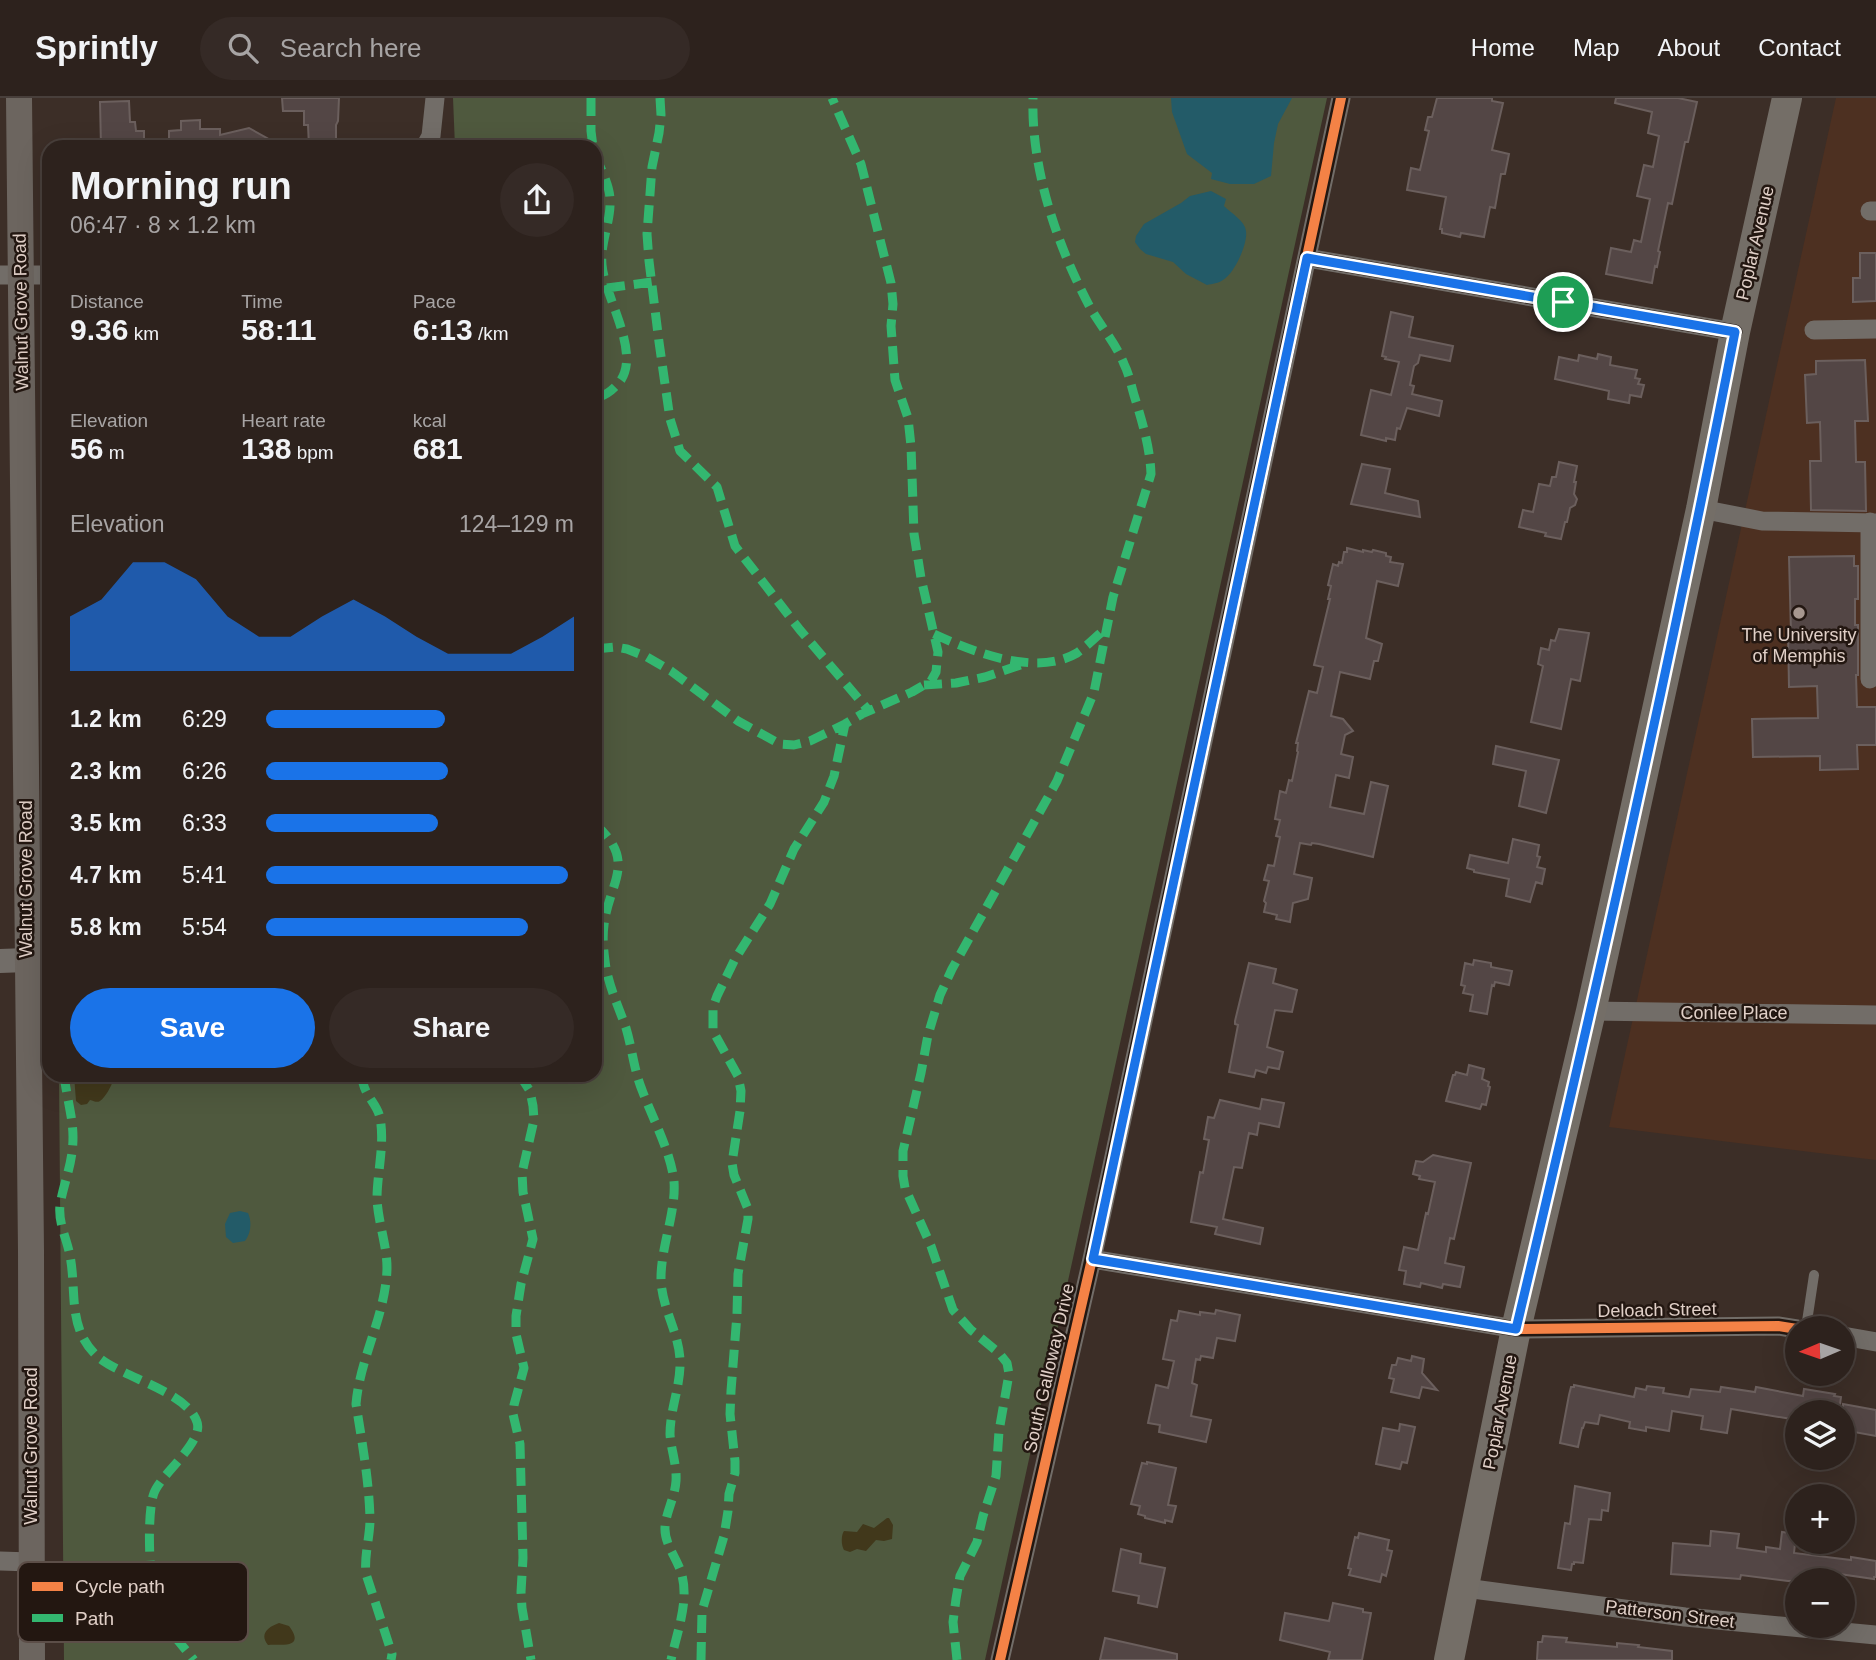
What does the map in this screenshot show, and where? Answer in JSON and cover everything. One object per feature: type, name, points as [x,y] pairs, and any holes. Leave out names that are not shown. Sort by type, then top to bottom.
[{"type":"main road","name":"Walnut Grove Road","points":[[19,98],[10,275],[27,960],[31,1562]]},
{"type":"main road","name":"Poplar Avenue","points":[[1449,1660],[1516,1329],[1591,1011],[1701,509],[1735,332],[1787,98]]},
{"type":"main road","name":"Walnut Grove Road","points":[[32,1642],[32,1660]]},
{"type":"street","points":[[429,140],[435,98]]},
{"type":"street","name":"South Galloway Drive","points":[[1000,1660],[1093,1259],[1341,98]]},
{"type":"street","points":[[1307,258],[1735,332]]},
{"type":"street","points":[[10,275],[42,275]]},
{"type":"street","points":[[1814,330],[1876,329]]},
{"type":"street","points":[[1701,509],[1762,522],[1873,523],[1870,679]]},
{"type":"street","points":[[0,961],[27,960]]},
{"type":"street","name":"Conlee Place","points":[[1591,1011],[1876,1014]]},
{"type":"street","name":"Deloach Street","points":[[1093,1259],[1516,1329],[1785,1327]]},
{"type":"street","points":[[1855,1338],[1876,1342]]},
{"type":"street","points":[[0,1561],[31,1562]]},
{"type":"street","name":"Patterson Street","points":[[1465,1588],[1685,1617],[1876,1635]]},
{"type":"lane","points":[[1808,1316],[1814,1276]]},
{"type":"shaded area","name":"The University of Memphis","points":[[1836,98],[1876,98],[1876,1160],[1609,1127]]},
{"type":"green space","points":[[453,98],[1327,98],[985,1660],[64,1660],[64,1642],[248,1642],[248,1562],[63,1562],[59,1082],[602,1082],[602,140],[455,140]]},
{"type":"sand","points":[[75,1082],[112,1082],[98,1102],[90,1100],[81,1105],[76,1101]]},
{"type":"sand","points":[[887,1518],[893,1525],[892,1539],[876,1540],[866,1551],[844,1550],[844,1531],[857,1532],[863,1524],[874,1528]]},
{"type":"sand","points":[[279,1623],[289,1626],[295,1639],[290,1644],[268,1645],[264,1637],[266,1631]]},
{"type":"water","points":[[1171,98],[1292,98],[1278,124],[1271,176],[1254,184],[1230,184],[1211,179],[1212,173],[1187,154],[1172,112]]},
{"type":"water","points":[[1211,191],[1226,199],[1224,206],[1243,224],[1246,237],[1243,251],[1232,272],[1221,281],[1207,285],[1186,274],[1173,262],[1146,254],[1135,242],[1144,224],[1190,196]]},
{"type":"water","points":[[230,1213],[248,1213],[250,1231],[245,1241],[233,1243],[226,1237],[225,1224]]},
{"type":"building","points":[[282,98],[339,98],[336,140],[309,140],[308,125],[304,125],[304,111],[283,111]]},
{"type":"building","points":[[1437,98],[1492,98],[1492,101],[1503,103],[1492,150],[1509,154],[1505,174],[1501,174],[1495,208],[1490,207],[1484,237],[1461,233],[1460,237],[1442,233],[1440,229],[1446,197],[1407,190],[1411,168],[1420,170],[1429,131],[1425,130],[1428,117],[1432,117]]},
{"type":"building","points":[[1616,98],[1678,98],[1697,102],[1688,142],[1685,142],[1672,204],[1668,203],[1652,283],[1606,274],[1611,248],[1631,252],[1634,240],[1641,242],[1650,199],[1637,196],[1644,165],[1653,167],[1659,136],[1648,133],[1652,112],[1615,103]]},
{"type":"building","points":[[129,101],[130,122],[135,122],[136,131],[144,131],[144,140],[101,140],[100,102]]},
{"type":"building","points":[[200,120],[200,129],[220,129],[220,135],[249,128],[270,140],[169,140],[169,131],[181,130],[181,121]]},
{"type":"building","points":[[1860,253],[1876,253],[1876,301],[1853,302],[1853,278],[1860,278]]},
{"type":"building","points":[[1391,312],[1413,317],[1409,337],[1453,346],[1450,361],[1420,355],[1414,366],[1410,385],[1414,386],[1412,394],[1442,401],[1439,416],[1407,408],[1400,429],[1397,428],[1395,440],[1386,438],[1386,441],[1361,435],[1371,390],[1391,395],[1399,362],[1382,356]]},
{"type":"building","points":[[1598,354],[1611,357],[1610,365],[1637,370],[1635,378],[1640,379],[1638,384],[1644,385],[1641,397],[1630,395],[1629,403],[1608,399],[1609,391],[1555,379],[1559,357],[1578,361],[1579,355],[1597,359]]},
{"type":"building","points":[[1865,360],[1868,421],[1855,421],[1856,462],[1865,462],[1866,511],[1811,510],[1810,461],[1821,461],[1820,422],[1807,423],[1805,375],[1816,374],[1816,361]]},
{"type":"building","points":[[1559,462],[1577,466],[1574,494],[1577,499],[1575,505],[1570,508],[1561,539],[1519,527],[1523,510],[1533,512],[1539,484],[1550,486],[1552,477],[1556,477]]},
{"type":"building","points":[[1362,464],[1390,469],[1385,493],[1418,501],[1420,517],[1351,504]]},
{"type":"building","points":[[1347,548],[1386,553],[1386,556],[1391,557],[1390,562],[1403,564],[1398,586],[1377,581],[1366,638],[1382,644],[1370,679],[1340,672],[1331,716],[1343,719],[1353,731],[1345,735],[1341,754],[1353,757],[1349,778],[1336,775],[1330,807],[1364,814],[1371,782],[1388,786],[1373,857],[1319,844],[1300,843],[1294,874],[1312,878],[1308,899],[1293,903],[1290,922],[1276,919],[1277,915],[1264,912],[1269,881],[1264,880],[1268,865],[1274,866],[1280,837],[1276,836],[1280,820],[1275,819],[1280,791],[1286,793],[1289,780],[1292,781],[1298,752],[1296,743],[1309,691],[1317,693],[1323,667],[1314,665],[1330,599],[1331,586],[1328,585],[1333,564],[1338,566],[1339,562],[1342,563]]},
{"type":"building","points":[[1854,556],[1854,566],[1858,566],[1858,599],[1855,599],[1855,625],[1858,625],[1857,707],[1876,707],[1876,745],[1857,745],[1858,769],[1820,770],[1820,756],[1753,757],[1752,719],[1818,718],[1817,686],[1789,687],[1789,557]]},
{"type":"building","points":[[1559,629],[1589,633],[1580,681],[1571,679],[1561,729],[1531,722],[1543,666],[1538,664],[1541,648],[1549,650],[1551,640],[1555,641]]},
{"type":"building","points":[[1496,746],[1559,760],[1546,813],[1519,806],[1526,771],[1493,764]]},
{"type":"building","points":[[1513,839],[1539,845],[1537,867],[1545,869],[1542,884],[1536,882],[1530,902],[1506,896],[1509,879],[1467,868],[1470,855],[1508,863]]},
{"type":"building","points":[[1474,960],[1512,971],[1509,985],[1495,982],[1494,986],[1492,985],[1487,1014],[1470,1011],[1473,995],[1463,993],[1465,986],[1461,985],[1465,963],[1473,965]]},
{"type":"building","points":[[1249,963],[1276,969],[1273,983],[1297,990],[1292,1012],[1275,1010],[1267,1047],[1283,1052],[1279,1069],[1268,1067],[1266,1073],[1256,1070],[1254,1077],[1229,1072],[1238,1025],[1235,1021]]},
{"type":"building","points":[[1469,1065],[1484,1069],[1482,1079],[1489,1082],[1486,1105],[1482,1104],[1480,1109],[1446,1101],[1453,1075],[1456,1072],[1467,1075]]},
{"type":"building","points":[[1262,1099],[1284,1103],[1279,1127],[1259,1123],[1257,1135],[1249,1133],[1242,1168],[1234,1167],[1223,1219],[1263,1228],[1260,1244],[1215,1234],[1217,1227],[1191,1222],[1209,1140],[1204,1139],[1208,1117],[1214,1118],[1220,1100],[1260,1109]]},
{"type":"building","points":[[1433,1155],[1471,1163],[1454,1239],[1450,1238],[1445,1263],[1464,1267],[1460,1287],[1443,1284],[1442,1288],[1421,1283],[1420,1287],[1404,1284],[1406,1271],[1399,1270],[1404,1247],[1418,1250],[1435,1182],[1419,1179],[1420,1176],[1413,1174],[1416,1161],[1423,1162]]},
{"type":"building","points":[[1216,1310],[1240,1315],[1235,1341],[1217,1338],[1213,1358],[1201,1356],[1200,1360],[1196,1359],[1192,1383],[1197,1385],[1191,1416],[1211,1420],[1206,1442],[1159,1432],[1160,1425],[1148,1423],[1156,1385],[1168,1388],[1174,1361],[1163,1359],[1171,1320],[1177,1321],[1179,1311],[1200,1315],[1200,1312],[1215,1314]]},
{"type":"building","points":[[1412,1356],[1424,1359],[1422,1373],[1437,1390],[1422,1387],[1419,1398],[1391,1392],[1394,1379],[1389,1378],[1392,1365],[1396,1365],[1398,1358],[1411,1361]]},
{"type":"building","points":[[1647,1386],[1664,1388],[1663,1393],[1689,1397],[1691,1389],[1720,1392],[1721,1387],[1755,1392],[1756,1387],[1803,1396],[1804,1389],[1841,1397],[1841,1400],[1785,1400],[1785,1418],[1731,1409],[1727,1433],[1701,1429],[1703,1416],[1672,1411],[1669,1431],[1646,1427],[1646,1431],[1629,1428],[1630,1422],[1600,1415],[1598,1424],[1585,1422],[1578,1447],[1560,1443],[1571,1387],[1634,1397],[1636,1388],[1646,1390]]},
{"type":"building","points":[[1855,1406],[1876,1410],[1876,1436],[1855,1432]]},
{"type":"building","points":[[1400,1424],[1415,1427],[1407,1463],[1402,1462],[1400,1469],[1376,1464],[1383,1428],[1399,1431]]},
{"type":"building","points":[[1142,1463],[1176,1468],[1168,1505],[1176,1506],[1172,1522],[1145,1518],[1138,1514],[1140,1506],[1131,1504]]},
{"type":"building","points":[[1575,1486],[1610,1493],[1608,1511],[1602,1510],[1601,1520],[1589,1519],[1583,1563],[1574,1562],[1571,1570],[1558,1568],[1565,1523],[1570,1524]]},
{"type":"building","points":[[1711,1531],[1739,1534],[1737,1548],[1766,1552],[1766,1547],[1780,1549],[1782,1532],[1785,1532],[1785,1554],[1876,1561],[1876,1577],[1855,1576],[1855,1568],[1785,1568],[1785,1581],[1741,1575],[1740,1579],[1671,1574],[1673,1543],[1710,1546]]},
{"type":"building","points":[[1359,1533],[1389,1540],[1387,1550],[1392,1551],[1386,1576],[1382,1574],[1380,1582],[1349,1575],[1355,1537],[1358,1538]]},
{"type":"building","points":[[1121,1549],[1141,1554],[1140,1563],[1165,1568],[1157,1607],[1138,1603],[1139,1596],[1113,1591]]},
{"type":"building","points":[[1333,1603],[1371,1613],[1362,1660],[1328,1660],[1330,1652],[1280,1640],[1285,1613],[1329,1621]]},
{"type":"building","points":[[1543,1636],[1567,1638],[1566,1642],[1617,1647],[1617,1643],[1672,1651],[1672,1660],[1537,1660],[1538,1642],[1542,1642]]},
{"type":"building","points":[[1105,1638],[1177,1654],[1177,1660],[1100,1660]]},
{"type":"marked path","points":[[591,98],[592,140]]},
{"type":"marked path","points":[[660,98],[661,115],[652,167],[647,234],[670,419],[680,451],[717,487],[735,546],[800,630],[869,711]]},
{"type":"marked path","points":[[602,648],[627,649],[647,657],[671,671],[738,721],[780,744],[794,745],[810,741],[912,692],[931,681],[936,672],[938,652],[914,534],[908,418],[895,380],[891,283],[861,164],[832,98]]},
{"type":"marked path","points":[[957,1660],[953,1622],[960,1576],[977,1542],[996,1476],[999,1431],[1009,1374],[1007,1363],[999,1353],[971,1330],[953,1310],[931,1246],[905,1188],[903,1151],[928,1035],[940,995],[1057,781],[1094,692],[1113,597],[1151,474],[1145,434],[1127,372],[1117,350],[1091,309],[1057,233],[1036,152],[1033,98]]},
{"type":"marked path","points":[[602,171],[610,194],[602,265]]},
{"type":"marked path","points":[[602,265],[626,354],[626,368],[621,380],[602,396]]},
{"type":"marked path","points":[[607,288],[652,282]]},
{"type":"marked path","points":[[934,634],[986,654],[1043,663],[1061,660],[1077,653],[1106,628]]},
{"type":"marked path","points":[[924,685],[956,683],[985,677],[1023,664]]},
{"type":"marked path","points":[[701,1660],[702,1611],[724,1536],[729,1494],[735,1473],[730,1414],[731,1391],[738,1274],[748,1219],[748,1209],[732,1163],[741,1091],[738,1076],[713,1031],[713,1007],[735,959],[770,904],[794,849],[824,802],[834,776],[845,724]]},
{"type":"marked path","points":[[602,831],[615,850],[618,861],[618,873],[604,925],[606,968],[626,1028],[639,1082],[667,1152],[674,1186],[661,1278],[680,1360],[670,1434],[676,1481],[665,1533],[681,1572],[684,1594],[682,1616],[671,1660]]},
{"type":"marked path","points":[[65,1082],[73,1137],[72,1156],[60,1212],[70,1256],[75,1309],[81,1334],[97,1356],[107,1364],[167,1393],[191,1411],[197,1422],[194,1439],[154,1493],[149,1535],[150,1562]]},
{"type":"marked path","points":[[363,1082],[380,1118],[381,1148],[377,1199],[387,1268],[386,1285],[362,1370],[356,1404],[369,1504],[366,1574],[392,1654],[391,1660]]},
{"type":"marked path","points":[[524,1082],[530,1091],[534,1120],[522,1173],[523,1192],[533,1239],[516,1316],[516,1334],[524,1368],[513,1414],[520,1444],[522,1608],[531,1660]]},
{"type":"marked path","points":[[180,1642],[194,1660]]},
{"type":"cycle path","points":[[1000,1660],[1092,1259],[1341,98]]},
{"type":"cycle path","points":[[1307,258],[1735,332]]},
{"type":"cycle path","points":[[1092,1259],[1516,1329],[1785,1327]]},
{"type":"place","name":"The University of Memphis","points":[[1799,613]]},
{"type":"route","points":[[1307,258],[1563,302],[1735,332],[1701,509],[1591,1011],[1516,1329],[1093,1259],[1307,258]]}]
